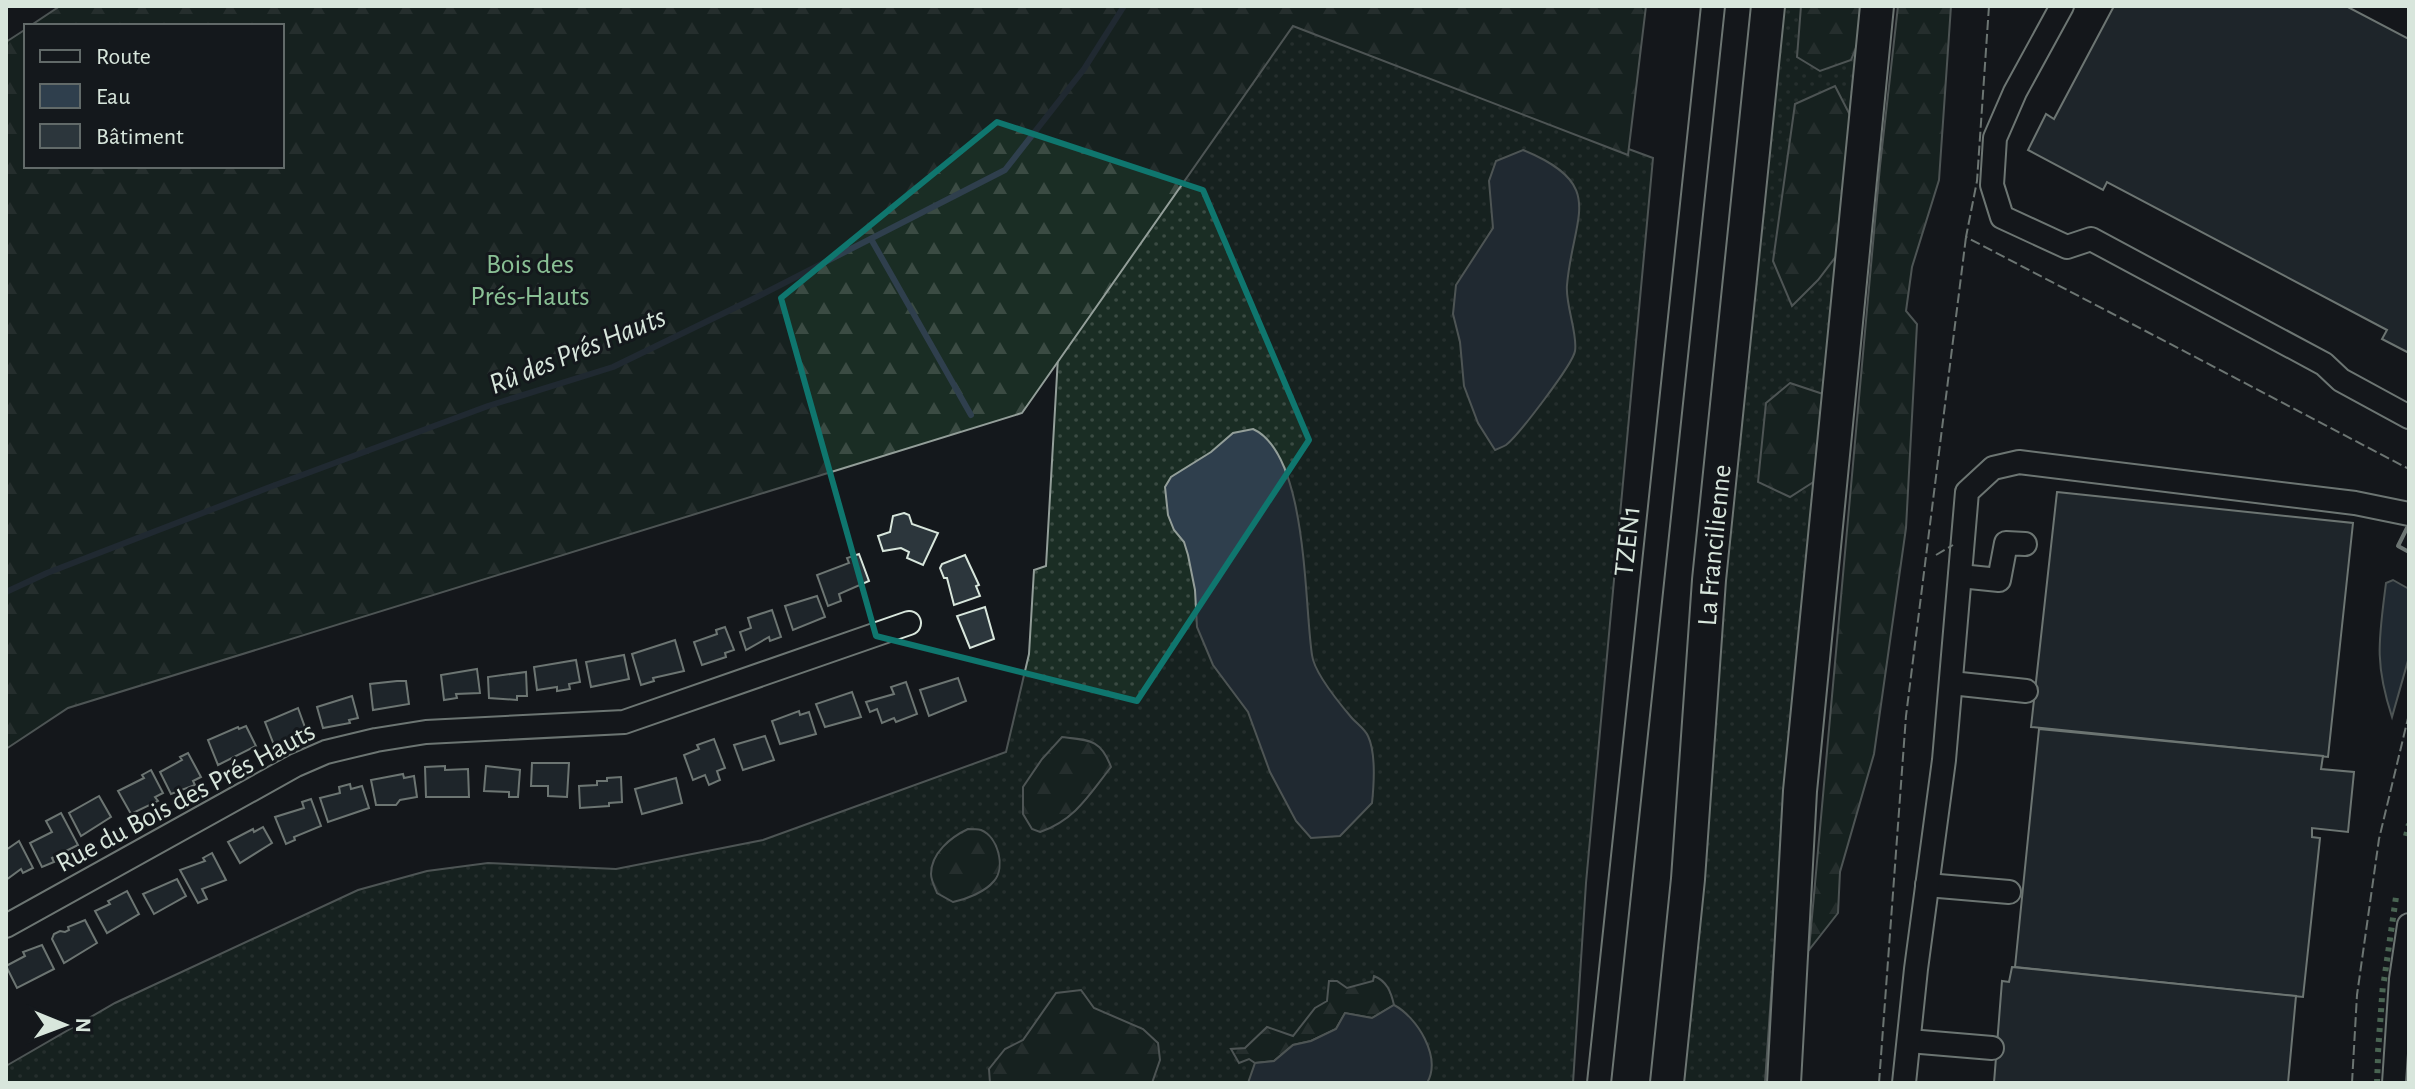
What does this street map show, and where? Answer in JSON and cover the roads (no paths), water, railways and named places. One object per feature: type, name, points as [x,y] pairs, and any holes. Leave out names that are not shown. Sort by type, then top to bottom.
[{"type":"highway","name":"La Francilienne","points":[[1667,1083],[1688,879],[1709,580],[1768,6]]},
{"type":"highway","points":[[1784,1083],[1800,791],[1877,6]]},
{"type":"street","name":"TZEN1","points":[[1599,1083],[1713,6]]},
{"type":"street","points":[[2062,6],[2015,92],[1995,138],[1992,185],[2002,217],[2067,247],[2091,239],[2324,364],[2341,380],[2409,417]]},
{"type":"street","points":[[1904,1083],[1944,760],[1967,492],[1993,468],[2019,462],[2355,503],[2409,514]]},
{"type":"street","points":[[1960,576],[1999,580],[2006,543],[2025,544]]},
{"type":"street","name":"Rue du Bois des Prés Hauts","points":[[6,926],[296,765],[326,752],[426,732],[624,722],[909,623]]},
{"type":"street","points":[[1951,683],[2026,691]]},
{"type":"street","points":[[1927,885],[2009,892]]},
{"type":"street","points":[[2394,1083],[2401,979],[2409,925]]},
{"type":"street","points":[[1909,1041],[1992,1048]]},
{"type":"water","points":[[1523,150],[1550,163],[1567,176],[1576,190],[1578,221],[1567,285],[1575,351],[1533,415],[1506,445],[1495,450],[1478,423],[1464,386],[1460,342],[1453,314],[1456,285],[1493,228],[1489,181],[1496,161]]},
{"type":"water","points":[[1253,429],[1271,444],[1284,468],[1294,498],[1314,662],[1322,679],[1367,733],[1371,743],[1374,778],[1372,803],[1340,836],[1311,838],[1296,821],[1270,772],[1248,712],[1213,665],[1197,627],[1195,590],[1188,555],[1168,515],[1165,487],[1171,477],[1211,452],[1233,433]]},
{"type":"water","points":[[2393,580],[2409,589],[2409,657],[2392,717],[2382,681],[2380,650],[2386,583]]},
{"type":"water","points":[[1394,1005],[1411,1019],[1425,1039],[1431,1062],[1427,1083],[1248,1083],[1255,1063],[1274,1061],[1293,1045],[1311,1041],[1336,1029],[1345,1013],[1372,1018]]},
{"type":"waterway","name":"Rû des Prés Hauts","points":[[6,592],[47,573],[488,406],[613,367],[1005,170],[1084,69],[1124,6]]},
{"type":"waterway","points":[[871,239],[971,415]]},
{"type":"park label","name":"Bois des Prés-Hauts","points":[[530,279]]}]
